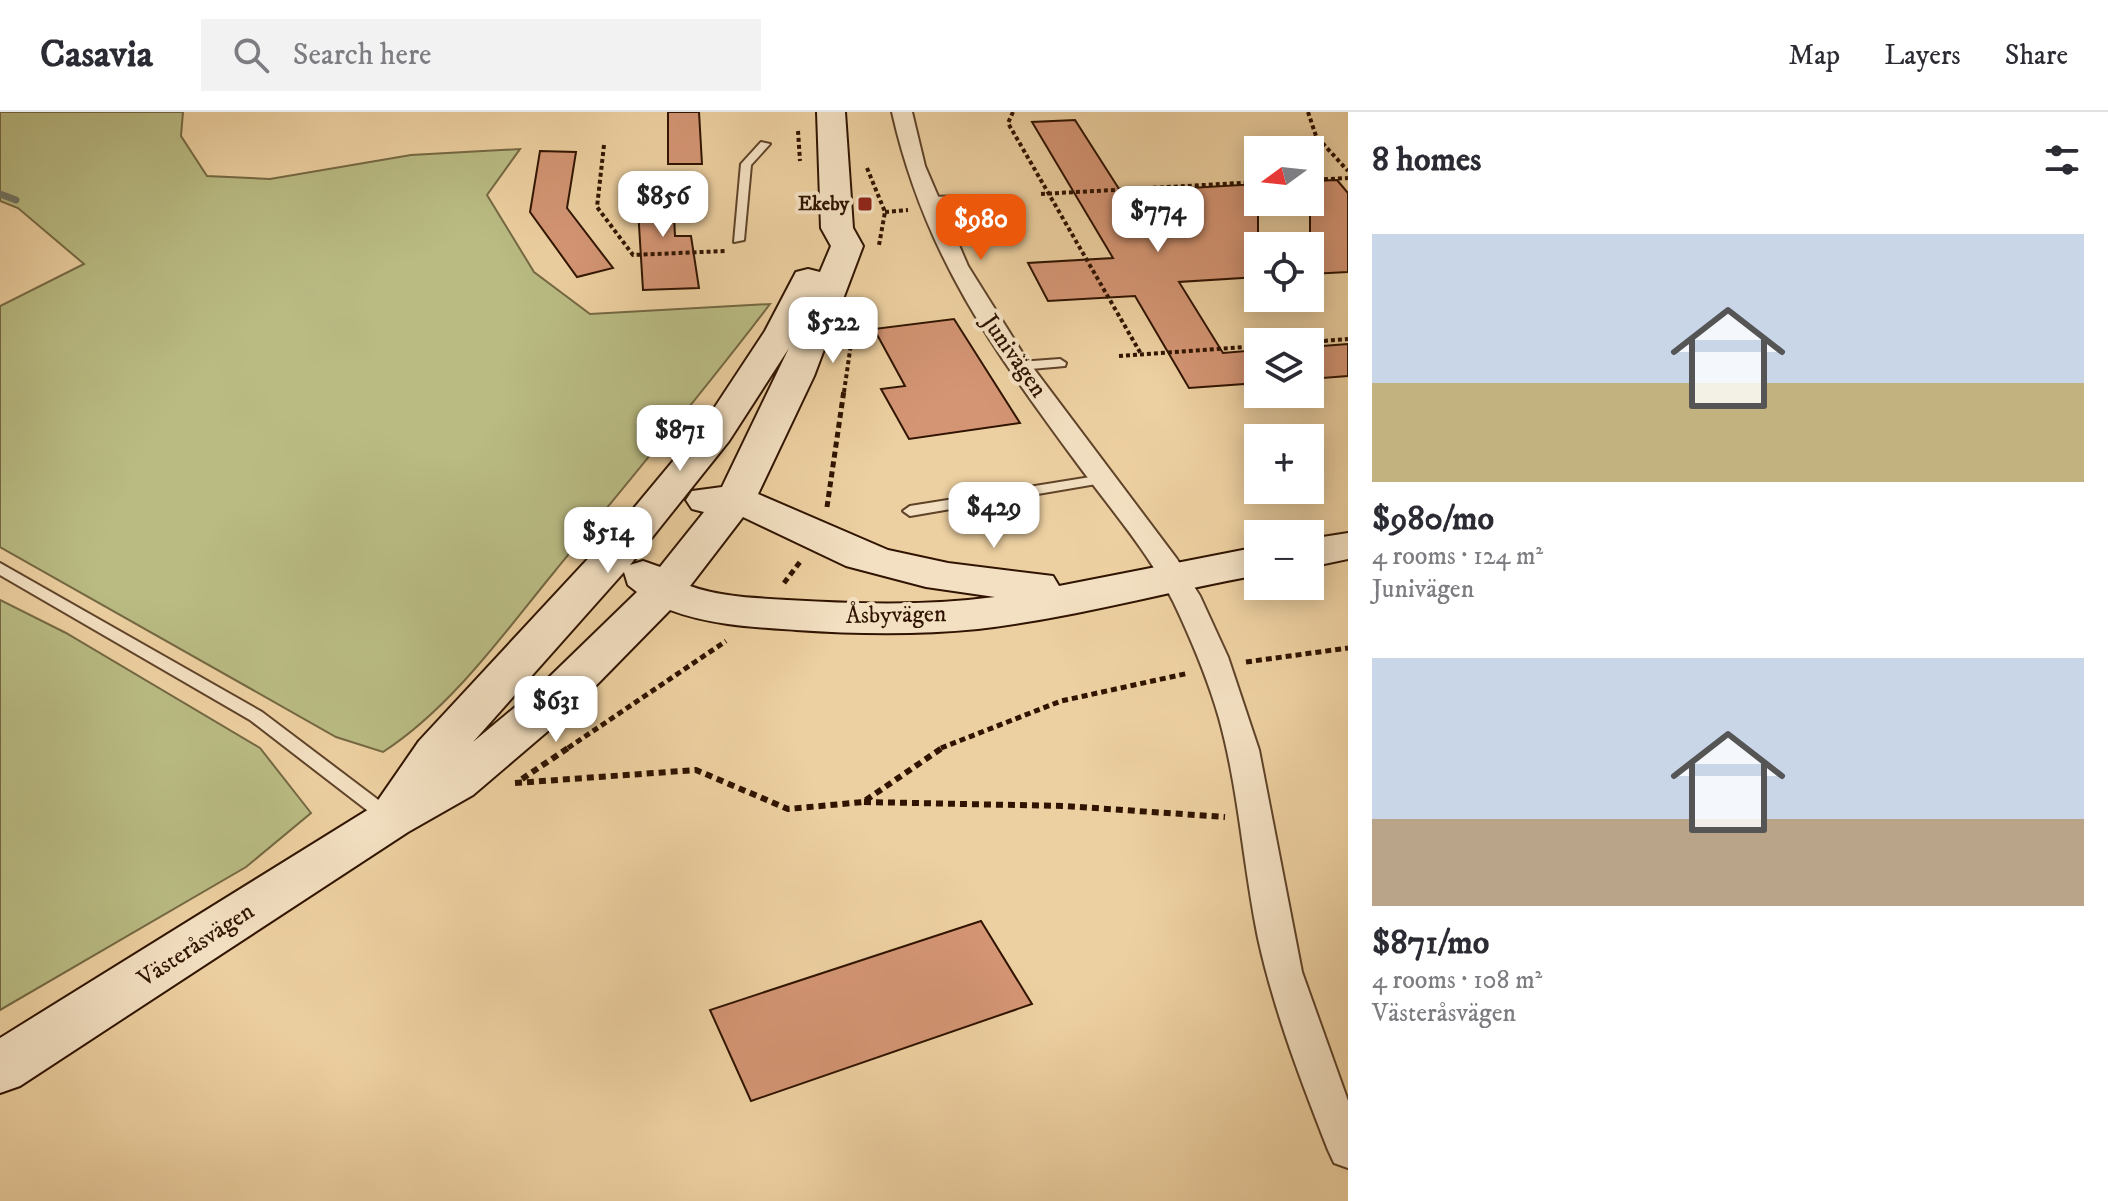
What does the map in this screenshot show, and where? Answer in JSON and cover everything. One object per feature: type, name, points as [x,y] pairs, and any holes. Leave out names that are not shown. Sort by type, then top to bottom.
[{"type":"street","name":"Västeråsvägen","points":[[0,1068],[391,819],[456,782],[553,701],[662,593],[736,499],[796,376],[847,246],[837,228],[831,112]]},
{"type":"street","name":"Junivägen","points":[[902,112],[909,151],[925,200],[967,287],[1019,366],[1175,576],[1217,666],[1237,720],[1270,911],[1296,1022],[1348,1150]]},
{"type":"street","name":"Västeråsvägen","points":[[391,819],[414,776],[640,526],[754,377],[797,305],[820,242],[837,228]]},
{"type":"street","points":[[662,593],[643,574],[637,558],[640,526],[694,501],[736,499]]},
{"type":"street","name":"Åsbyvägen","points":[[736,499],[859,555],[930,573],[989,583],[1128,584]]},
{"type":"street","points":[[1324,550],[1348,546]]},
{"type":"street","name":"Åsbyvägen","points":[[662,593],[711,608],[757,612],[936,616],[1004,610],[1244,564]]},
{"type":"lane","points":[[738,240],[746,164],[765,144]]},
{"type":"lane","points":[[925,200],[975,199]]},
{"type":"lane","points":[[1019,366],[1060,363]]},
{"type":"lane","points":[[910,511],[1103,479]]},
{"type":"lane","points":[[0,568],[256,716],[391,819]]},
{"type":"path","points":[[1013,112],[1008,123],[1141,354]]},
{"type":"path","points":[[1308,112],[1307,120],[1315,133],[1348,171]]},
{"type":"path","points":[[604,145],[597,207],[633,255],[728,251],[738,240]]},
{"type":"path","points":[[1324,179],[1348,178]]},
{"type":"path","points":[[1041,194],[1244,183]]},
{"type":"path","points":[[1324,341],[1348,339]]},
{"type":"path","points":[[1119,356],[1244,347]]},
{"type":"path","points":[[863,802],[943,747],[1047,707],[1217,666],[1348,648]]},
{"type":"path","points":[[515,783],[696,770],[788,809],[863,802],[1065,806],[1256,819]]},
{"type":"green space","points":[[0,112],[183,112],[181,136],[207,176],[270,179],[411,155],[520,149],[487,195],[534,272],[590,314],[770,304],[476,668],[432,713],[383,752],[336,737],[0,547],[0,306],[84,264],[18,208],[0,201]]},
{"type":"green space","points":[[0,600],[66,633],[260,748],[311,813],[246,867],[0,1010]]},
{"type":"building","points":[[668,112],[699,112],[702,164],[668,164]]},
{"type":"building","points":[[1075,120],[1121,192],[1244,185],[1244,216],[1258,216],[1258,232],[1244,232],[1244,278],[1179,282],[1223,353],[1244,351],[1244,384],[1189,388],[1135,296],[1048,301],[1028,263],[1113,258],[1032,122]]},
{"type":"building","points":[[540,151],[576,152],[567,208],[613,268],[577,277],[530,212]]},
{"type":"building","points":[[672,176],[675,236],[691,236],[699,288],[643,290],[636,177]]},
{"type":"building","points":[[1324,180],[1337,180],[1348,193],[1348,272],[1324,273],[1324,232],[1310,232],[1310,216],[1324,216]]},
{"type":"building","points":[[954,319],[1020,423],[909,439],[881,389],[905,386],[874,329]]},
{"type":"building","points":[[1348,344],[1348,376],[1324,378],[1324,346]]},
{"type":"building","points":[[981,921],[1032,1004],[751,1101],[710,1010]]},
{"type":"waterway","points":[[0,194],[16,200]]},
{"type":"place","name":"Ekeby","points":[[865,204]]}]
